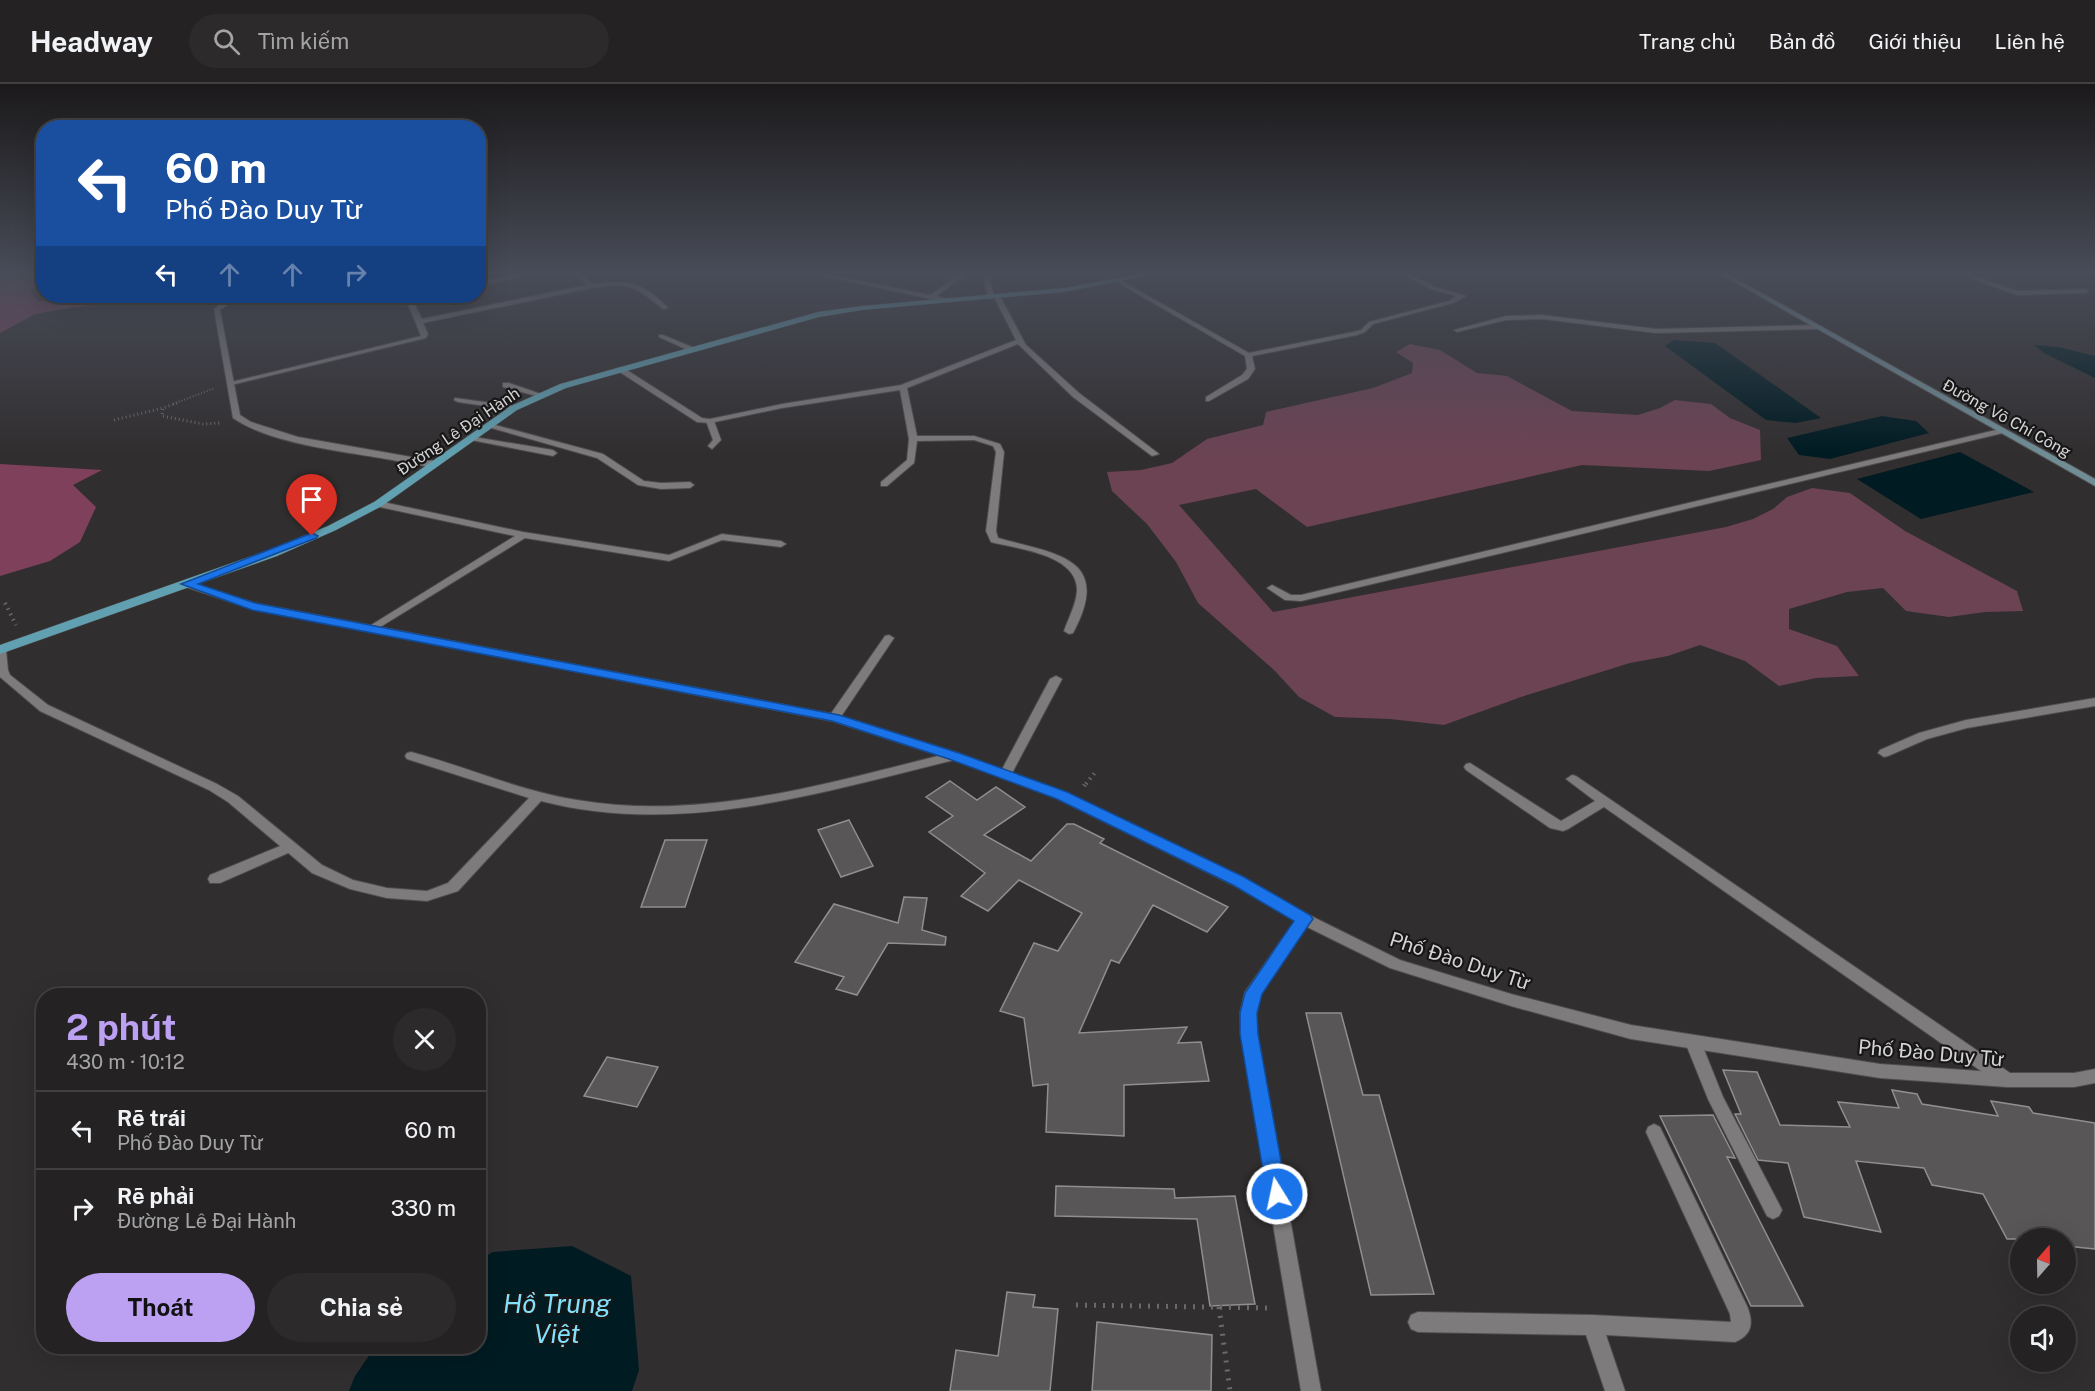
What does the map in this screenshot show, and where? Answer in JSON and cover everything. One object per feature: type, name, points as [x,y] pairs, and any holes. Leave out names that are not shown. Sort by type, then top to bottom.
[{"type":"main road","name":"Đường Lê Đại Hành","points":[[0,650],[273,553],[332,528],[378,504],[514,408],[540,395],[619,369],[756,332]]},
{"type":"main road","name":"Đường Võ Chí Công","points":[[1828,332],[2095,483]]},
{"type":"street","points":[[221,332],[236,416],[240,421],[251,427],[294,438],[434,464]]},
{"type":"street","points":[[231,383],[417,339],[425,334],[424,332]]},
{"type":"street","points":[[1015,332],[1020,341],[1076,395],[1155,454]]},
{"type":"street","points":[[1208,332],[1248,355],[1360,332]]},
{"type":"street","points":[[661,336],[693,349]]},
{"type":"street","points":[[619,369],[700,420],[710,421],[782,406],[903,387],[1020,341]]},
{"type":"street","points":[[1209,399],[1245,377],[1251,369],[1248,355]]},
{"type":"street","points":[[506,386],[540,395]]},
{"type":"street","points":[[885,484],[911,461],[913,439],[903,387]]},
{"type":"street","points":[[458,400],[514,408]]},
{"type":"street","points":[[710,421],[717,440],[712,446]]},
{"type":"street","points":[[491,424],[600,456],[641,483],[661,486],[690,485]]},
{"type":"street","points":[[1272,588],[1289,598],[1301,598],[2000,431]]},
{"type":"street","points":[[471,438],[553,453]]},
{"type":"street","points":[[913,439],[974,438],[996,444],[1000,452],[991,531],[994,540],[1054,555],[1067,562],[1079,576],[1082,591],[1069,631]]},
{"type":"street","points":[[378,504],[523,535],[669,558],[681,556],[713,539],[722,537],[781,544]]},
{"type":"street","points":[[372,629],[523,535]]},
{"type":"street","name":"Phố Đào Duy Từ","points":[[187,584],[252,606],[834,718],[954,756],[1062,796],[1238,881],[1304,919],[1395,964],[1511,1000],[1630,1032],[1880,1071],[2007,1080],[2074,1080],[2095,1076]]},
{"type":"street","points":[[834,718],[889,638]]},
{"type":"street","points":[[0,650],[2,670],[6,677],[44,708],[213,787],[233,799],[317,869],[350,884],[387,893],[427,896],[453,886],[539,795]]},
{"type":"street","points":[[1005,775],[1056,678]]},
{"type":"street","points":[[1884,753],[1923,736],[1966,724],[2095,702]]},
{"type":"street","points":[[411,756],[539,795],[603,809],[686,809],[771,800],[954,756]]},
{"type":"street","points":[[1470,767],[1555,825],[1563,826],[1604,801]]},
{"type":"street","points":[[1572,779],[2007,1080]]},
{"type":"street","points":[[215,879],[290,847]]},
{"type":"street","points":[[1304,919],[1254,993],[1248,1013],[1249,1034],[1311,1391]]},
{"type":"street","points":[[1693,1042],[1716,1099],[1773,1210]]},
{"type":"street","points":[[1418,1322],[1593,1325],[1735,1332],[1741,1328],[1740,1313],[1654,1132]]},
{"type":"street","points":[[1593,1325],[1615,1391]]},
{"type":"path","points":[[114,420],[163,408],[182,399],[231,383]]},
{"type":"path","points":[[163,408],[162,416],[174,421],[203,424],[240,421]]},
{"type":"path","points":[[1076,1305],[1296,1308]]},
{"type":"path","points":[[1219,1307],[1230,1391]]},
{"type":"shaded area","points":[[1410,344],[1440,350],[1477,373],[1507,376],[1572,411],[1638,415],[1675,400],[1711,404],[1730,418],[1760,430],[1761,460],[1709,471],[1582,465],[1307,527],[1256,489],[1179,505],[1273,612],[1726,527],[1753,519],[1773,509],[1787,497],[1812,488],[1850,493],[1905,531],[2017,591],[2023,611],[1985,612],[1949,617],[1906,611],[1883,588],[1847,592],[1789,609],[1789,629],[1837,646],[1859,676],[1816,678],[1779,686],[1745,661],[1700,645],[1668,656],[1630,663],[1521,697],[1444,725],[1390,719],[1335,717],[1299,697],[1275,671],[1198,603],[1176,562],[1147,524],[1112,491],[1107,472],[1141,470],[1172,463],[1207,439],[1263,425],[1266,412],[1373,388],[1412,373],[1413,363],[1396,352]]},
{"type":"shaded area","points":[[0,464],[102,470],[73,485],[96,507],[80,542],[50,561],[0,576]]},
{"type":"water","points":[[1674,340],[1715,343],[1821,418],[1796,423],[1766,420],[1665,346]]},
{"type":"water","points":[[2034,345],[2058,347],[2095,356],[2095,378],[2044,353]]},
{"type":"water","points":[[1882,416],[1916,421],[1929,433],[1830,459],[1799,455],[1787,438]]},
{"type":"water","points":[[1960,452],[2034,492],[1921,519],[1857,479]]},
{"type":"water","name":"Hồ Trung Việt","points":[[572,1246],[631,1276],[639,1370],[632,1391],[349,1391],[355,1376],[370,1354],[486,1354],[486,1256],[493,1252]]},
{"type":"building","points":[[950,781],[977,800],[996,787],[1025,807],[984,835],[1031,861],[1067,824],[1074,824],[1104,839],[1100,843],[1228,907],[1207,932],[1153,905],[1119,963],[1111,960],[1079,1033],[1187,1027],[1178,1043],[1201,1042],[1209,1081],[1124,1085],[1124,1136],[1046,1132],[1048,1084],[1033,1086],[1024,1018],[1000,1011],[1034,943],[1058,951],[1082,913],[1019,880],[988,911],[961,896],[985,873],[929,832],[953,816],[926,797]]},
{"type":"building","points":[[849,820],[873,866],[841,877],[818,830]]},
{"type":"building","points":[[665,840],[707,840],[685,907],[641,907]]},
{"type":"building","points":[[904,897],[927,898],[922,930],[946,937],[945,945],[888,943],[857,995],[836,989],[844,977],[795,962],[834,904],[898,923]]},
{"type":"building","points":[[1306,1013],[1341,1013],[1363,1095],[1379,1095],[1434,1294],[1371,1295]]},
{"type":"building","points":[[607,1057],[658,1067],[637,1107],[584,1096]]},
{"type":"building","points":[[1723,1070],[1757,1072],[1780,1125],[1850,1127],[1838,1102],[1899,1108],[1892,1090],[1917,1094],[1922,1104],[1998,1116],[1991,1101],[2029,1107],[2033,1113],[2095,1123],[2095,1249],[2076,1247],[2076,1228],[2010,1228],[2010,1239],[2007,1239],[1983,1194],[1932,1185],[1924,1168],[1856,1161],[1881,1232],[1804,1217],[1788,1163],[1758,1160],[1735,1114],[1741,1114]]},
{"type":"building","points":[[1713,1115],[1735,1158],[1727,1157],[1803,1306],[1751,1306],[1660,1116]]},
{"type":"building","points":[[1056,1186],[1174,1189],[1175,1198],[1235,1196],[1255,1304],[1210,1306],[1197,1219],[1055,1216]]},
{"type":"building","points":[[1007,1292],[1035,1295],[1033,1307],[1058,1309],[1050,1391],[950,1391],[956,1350],[998,1356]]},
{"type":"building","points":[[1097,1322],[1212,1335],[1211,1391],[1092,1391]]},
{"type":"route","points":[[312,536],[273,553],[187,584],[252,606],[834,718],[954,756],[1062,796],[1238,881],[1304,919],[1254,993],[1248,1013],[1249,1034],[1277,1194]]}]
